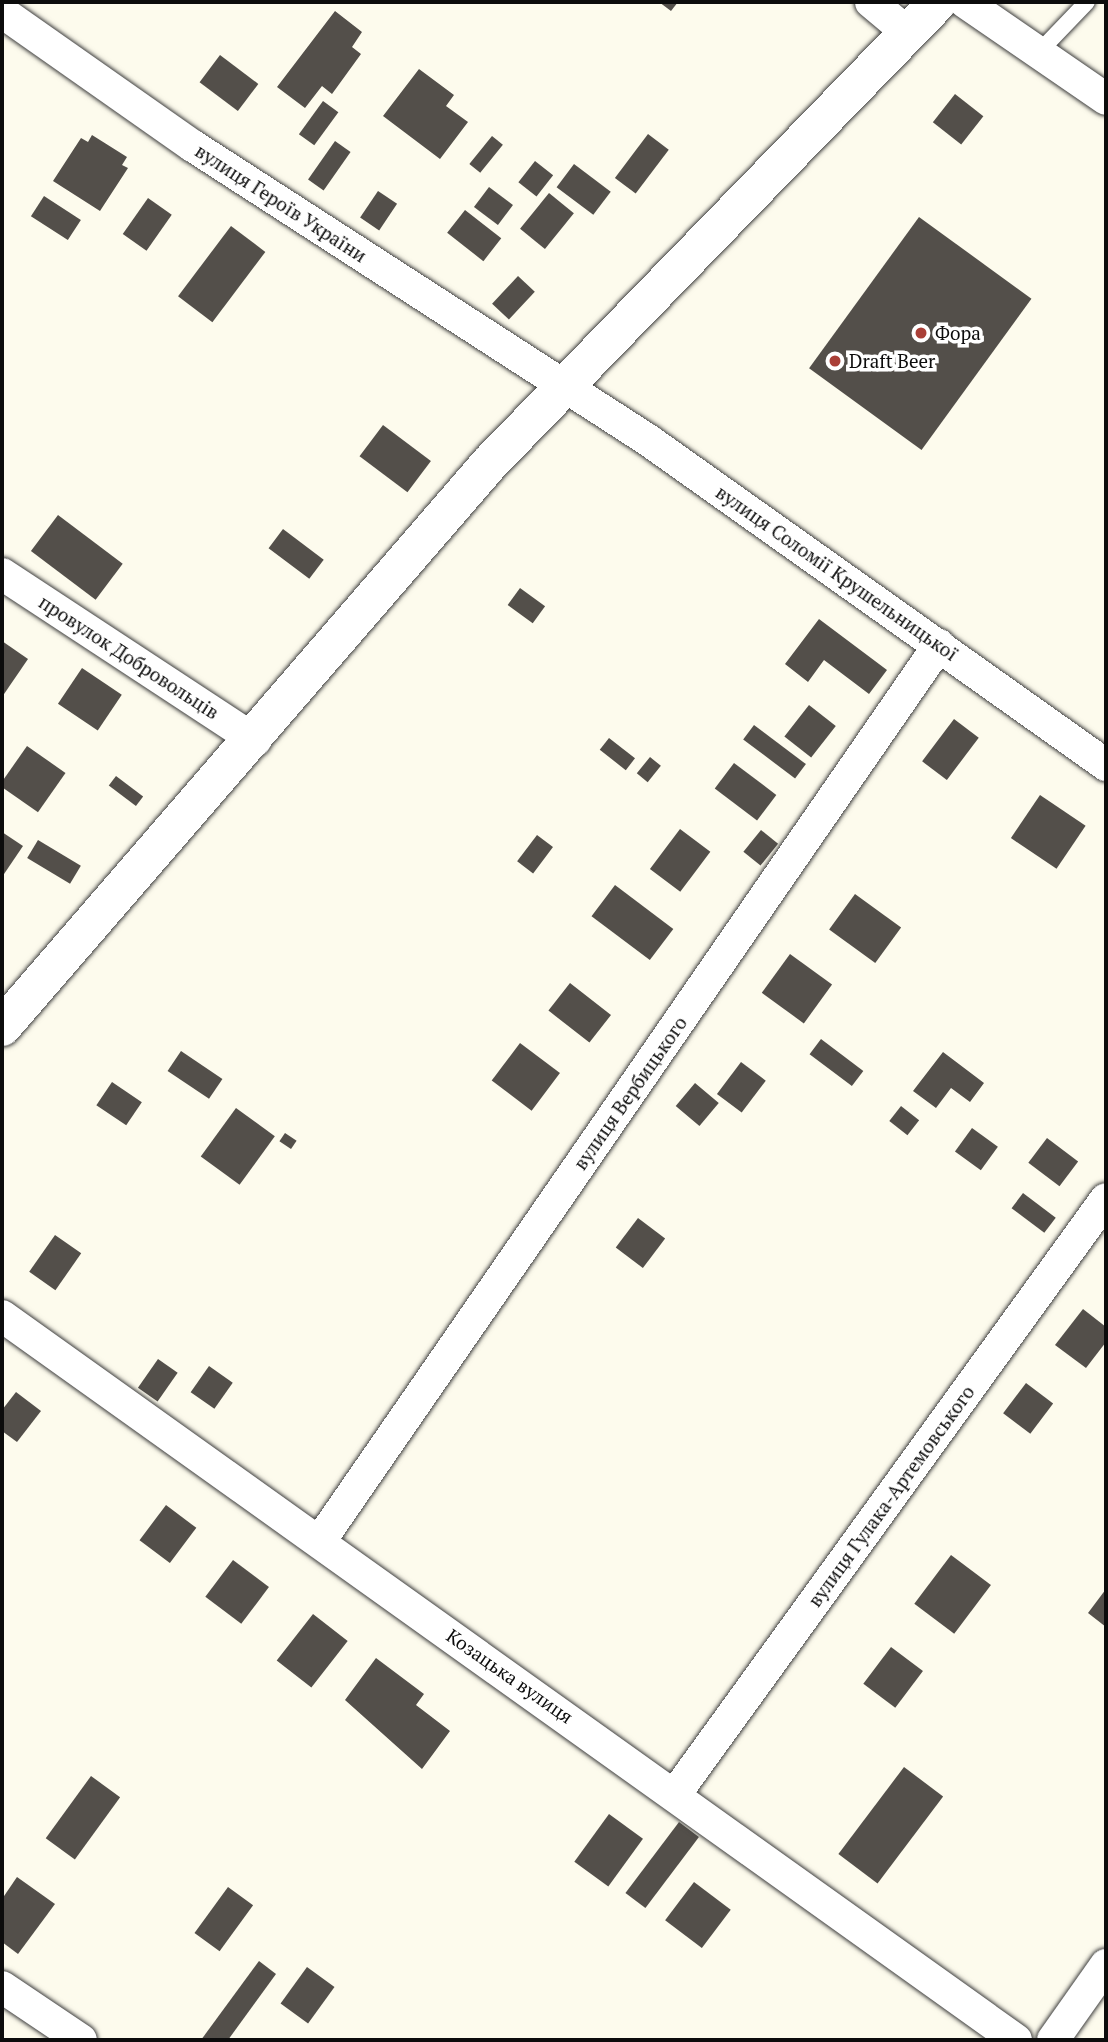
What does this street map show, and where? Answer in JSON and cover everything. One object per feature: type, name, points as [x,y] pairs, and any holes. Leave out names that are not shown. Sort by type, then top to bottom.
[{"type":"street","points":[[871,2],[908,33]]},
{"type":"street","points":[[2,1027],[255,740],[489,464],[938,2]]},
{"type":"street","points":[[965,2],[1106,99]]},
{"type":"street","name":"вулиця Героїв України","points":[[2,12],[193,146],[564,387]]},
{"type":"street","name":"вулиця Соломії Крушельницької","points":[[564,387],[939,645],[1106,765]]},
{"type":"street","name":"провулок Добровольців","points":[[2,574],[255,740]]},
{"type":"street","name":"вулиця Вербицького","points":[[320,1541],[939,645]]},
{"type":"street","name":"вулиця Гулака-Артемовського","points":[[676,1793],[1106,1199]]},
{"type":"street","name":"Козацька вулиця","points":[[2,1316],[676,1793],[1016,2040]]},
{"type":"street","points":[[1053,2040],[1106,1965]]},
{"type":"street","points":[[2,1987],[81,2040]]},
{"type":"lane","points":[[1039,52],[1087,2]]},
{"type":"building","points":[[659,2],[678,2],[671,11]]},
{"type":"building","points":[[335,11],[362,32],[352,47],[361,54],[332,94],[322,86],[305,108],[277,87]]},
{"type":"building","points":[[220,55],[258,84],[238,111],[200,82]]},
{"type":"building","points":[[419,69],[454,95],[446,106],[468,122],[440,159],[383,116]]},
{"type":"building","points":[[955,94],[983,116],[961,145],[933,122]]},
{"type":"building","points":[[323,101],[338,112],[314,145],[299,134]]},
{"type":"building","points":[[648,134],[669,150],[636,194],[615,178]]},
{"type":"building","points":[[92,135],[127,157],[122,165],[128,168],[100,211],[53,181],[81,138],[88,142]]},
{"type":"building","points":[[492,136],[503,145],[480,173],[469,164]]},
{"type":"building","points":[[335,141],[351,152],[324,190],[308,180]]},
{"type":"building","points":[[535,161],[553,175],[537,196],[518,182]]},
{"type":"building","points":[[574,164],[611,192],[593,215],[557,187]]},
{"type":"building","points":[[489,187],[513,205],[498,225],[474,207]]},
{"type":"building","points":[[378,191],[397,204],[379,230],[360,218]]},
{"type":"building","points":[[549,193],[574,213],[545,249],[520,229]]},
{"type":"building","points":[[44,196],[81,220],[68,240],[31,216]]},
{"type":"building","points":[[148,198],[172,215],[147,251],[123,234]]},
{"type":"building","points":[[465,210],[501,238],[483,261],[447,233]]},
{"type":"building","name":"Фора","points":[[919,217],[1031,299],[922,450],[809,368]]},
{"type":"building","points":[[231,226],[265,252],[212,322],[178,296]]},
{"type":"building","points":[[518,276],[535,292],[509,319],[492,304]]},
{"type":"building","points":[[383,425],[431,461],[407,492],[360,456]]},
{"type":"building","points":[[58,515],[123,564],[96,600],[31,551]]},
{"type":"building","points":[[283,529],[324,560],[309,579],[269,548]]},
{"type":"building","points":[[520,588],[545,606],[533,623],[508,605]]},
{"type":"building","points":[[819,619],[887,670],[869,694],[824,660],[808,682],[785,664]]},
{"type":"building","points":[[2,641],[28,659],[2,697]]},
{"type":"building","points":[[82,668],[122,695],[98,730],[58,704]]},
{"type":"building","points":[[809,705],[836,726],[811,757],[784,737]]},
{"type":"building","points":[[954,719],[979,738],[947,780],[922,761]]},
{"type":"building","points":[[754,725],[806,764],[795,778],[743,739]]},
{"type":"building","points":[[609,738],[635,758],[626,770],[600,750]]},
{"type":"building","points":[[27,746],[66,773],[38,812],[2,787],[2,782]]},
{"type":"building","points":[[650,757],[661,766],[648,782],[637,773]]},
{"type":"building","points":[[734,763],[776,795],[757,820],[715,789]]},
{"type":"building","points":[[116,776],[143,796],[136,806],[109,786]]},
{"type":"building","points":[[1040,795],[1086,826],[1057,869],[1011,838]]},
{"type":"building","points":[[680,829],[710,852],[680,892],[650,869]]},
{"type":"building","points":[[761,830],[778,844],[760,866],[743,852]]},
{"type":"building","points":[[2,832],[23,846],[2,877]]},
{"type":"building","points":[[537,835],[553,847],[533,873],[517,861]]},
{"type":"building","points":[[38,840],[81,866],[70,884],[27,858]]},
{"type":"building","points":[[615,885],[673,929],[650,960],[592,916]]},
{"type":"building","points":[[855,894],[901,928],[875,963],[829,930]]},
{"type":"building","points":[[790,954],[832,985],[804,1023],[762,993]]},
{"type":"building","points":[[570,983],[611,1015],[589,1043],[548,1011]]},
{"type":"building","points":[[821,1039],[863,1071],[852,1086],[810,1054]]},
{"type":"building","points":[[520,1043],[560,1073],[532,1111],[492,1081]]},
{"type":"building","points":[[181,1051],[222,1079],[209,1099],[168,1071]]},
{"type":"building","points":[[943,1052],[984,1083],[970,1102],[951,1088],[936,1108],[913,1091]]},
{"type":"building","points":[[741,1062],[766,1081],[742,1113],[717,1094]]},
{"type":"building","points":[[112,1082],[142,1102],[126,1125],[96,1105]]},
{"type":"building","points":[[695,1083],[719,1103],[699,1126],[676,1106]]},
{"type":"building","points":[[901,1106],[919,1120],[907,1135],[889,1121]]},
{"type":"building","points":[[236,1108],[275,1136],[240,1185],[201,1157]]},
{"type":"building","points":[[972,1128],[998,1147],[981,1170],[955,1151]]},
{"type":"building","points":[[285,1133],[297,1141],[291,1149],[279,1141]]},
{"type":"building","points":[[1047,1138],[1078,1161],[1059,1186],[1028,1163]]},
{"type":"building","points":[[1023,1193],[1056,1218],[1044,1233],[1012,1208]]},
{"type":"building","points":[[638,1218],[665,1238],[643,1268],[616,1248]]},
{"type":"building","points":[[55,1235],[81,1253],[55,1290],[29,1272]]},
{"type":"building","points":[[1083,1309],[1106,1327],[1106,1342],[1086,1368],[1055,1345]]},
{"type":"building","points":[[158,1359],[178,1373],[158,1401],[138,1388]]},
{"type":"building","points":[[209,1366],[233,1383],[214,1409],[191,1392]]},
{"type":"building","points":[[1026,1383],[1053,1403],[1030,1434],[1003,1413]]},
{"type":"building","points":[[16,1392],[41,1411],[17,1442],[2,1431],[2,1410]]},
{"type":"building","points":[[166,1505],[196,1528],[170,1563],[140,1540]]},
{"type":"building","points":[[951,1555],[991,1585],[954,1634],[914,1604]]},
{"type":"building","points":[[233,1560],[269,1587],[241,1624],[205,1597]]},
{"type":"building","points":[[1106,1589],[1106,1627],[1088,1613]]},
{"type":"building","points":[[313,1614],[348,1641],[311,1688],[277,1660]]},
{"type":"building","points":[[891,1647],[923,1671],[895,1708],[863,1684]]},
{"type":"building","points":[[376,1658],[424,1694],[416,1705],[450,1731],[422,1769],[345,1700]]},
{"type":"building","points":[[904,1767],[943,1796],[878,1884],[838,1854]]},
{"type":"building","points":[[91,1776],[120,1797],[75,1859],[46,1838]]},
{"type":"building","points":[[609,1814],[643,1839],[608,1886],[574,1862]]},
{"type":"building","points":[[679,1822],[699,1837],[645,1908],[625,1893]]},
{"type":"building","points":[[17,1877],[55,1904],[18,1954],[2,1942],[2,1899]]},
{"type":"building","points":[[694,1882],[731,1910],[702,1948],[665,1920]]},
{"type":"building","points":[[228,1887],[253,1905],[220,1951],[194,1933]]},
{"type":"building","points":[[259,1961],[276,1974],[228,2040],[201,2040]]},
{"type":"building","points":[[307,1967],[335,1987],[308,2023],[281,2003]]},
{"type":"place","name":"Фора","points":[[921,333]]},
{"type":"place","name":"Draft Beer","points":[[835,361]]}]
